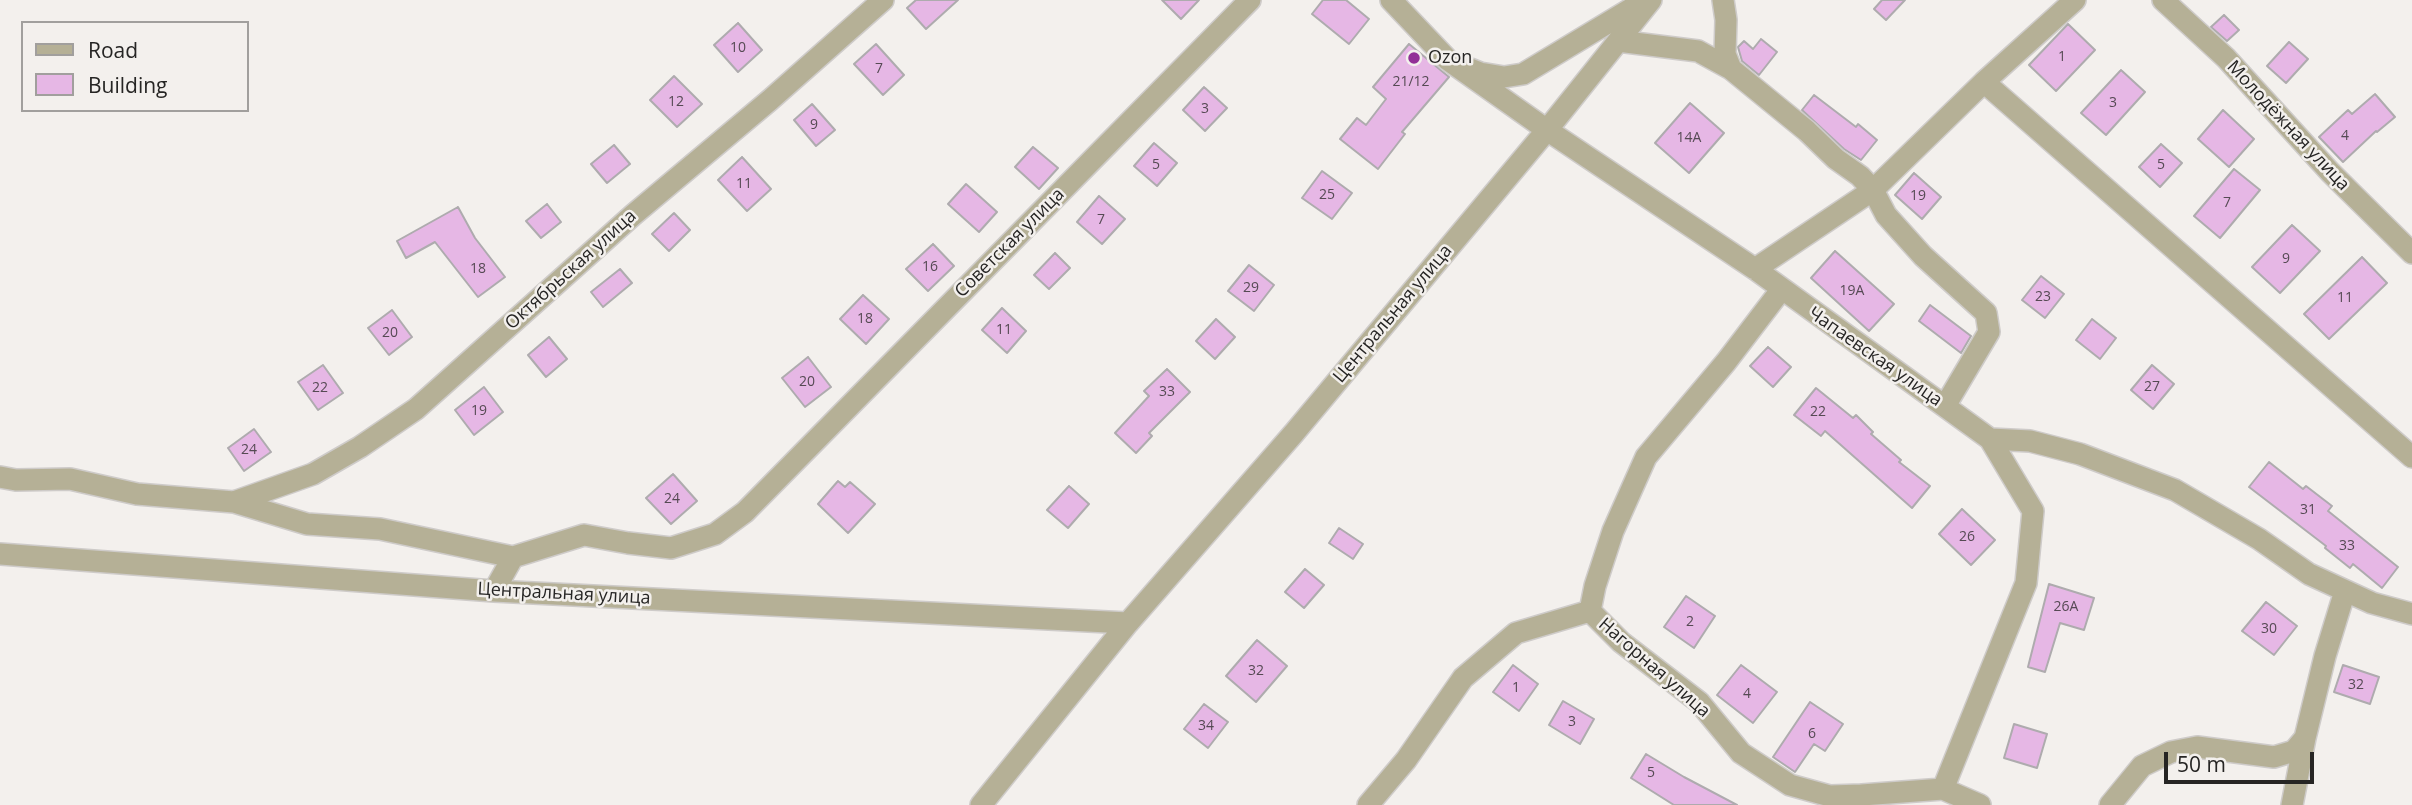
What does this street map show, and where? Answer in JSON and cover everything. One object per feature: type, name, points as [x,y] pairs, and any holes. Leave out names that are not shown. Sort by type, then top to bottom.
[{"type":"street","name":"Октябрьская улица","points":[[234,502],[313,474],[360,447],[416,409],[633,215],[770,100],[883,0]]},
{"type":"street","name":"Советская улица","points":[[513,557],[584,535],[671,548],[715,534],[746,512],[1251,0]]},
{"type":"street","name":"Чапаевская улица","points":[[1391,0],[1448,60],[1755,270],[1990,439]]},
{"type":"street","points":[[1448,60],[1480,73],[1504,77],[1522,74],[1648,0]]},
{"type":"street","name":"Центральная улица","points":[[981,805],[1128,623],[1294,433],[1548,130],[1648,0]]},
{"type":"street","points":[[1723,0],[1726,20],[1725,54],[1731,69]]},
{"type":"street","points":[[1755,270],[1873,190],[1984,82],[2075,0]]},
{"type":"street","name":"Молодёжная улица","points":[[2163,0],[2225,58],[2330,172],[2412,253]]},
{"type":"street","points":[[1618,41],[1698,51],[1731,69],[1807,131],[1836,159],[1860,176],[1873,190],[1886,215],[1923,256],[1986,313],[1989,332],[1945,406]]},
{"type":"street","points":[[1984,82],[2412,457]]},
{"type":"street","points":[[1368,805],[1406,760],[1463,678],[1516,634],[1590,611],[1595,586],[1613,531],[1646,457],[1727,362],[1781,290]]},
{"type":"street","points":[[1990,439],[2030,440],[2080,454],[2175,490],[2259,539],[2309,574],[2372,603],[2412,614]]},
{"type":"street","points":[[1943,789],[2026,583],[2033,512],[1990,439]]},
{"type":"street","points":[[0,477],[16,480],[70,479],[137,494],[234,502],[307,524],[380,529],[513,557],[494,591]]},
{"type":"street","name":"Центральная улица","points":[[0,554],[494,591],[1128,623]]},
{"type":"street","points":[[2292,805],[2325,656],[2345,591]]},
{"type":"street","name":"Нагорная улица","points":[[1590,611],[1621,642],[1699,702],[1741,753],[1790,785],[1830,796],[1862,795]]},
{"type":"street","points":[[2110,805],[2142,766],[2171,752],[2197,747],[2274,757],[2294,751],[2305,738]]},
{"type":"street","points":[[1840,805],[1862,795],[1943,789],[1980,805]]},
{"type":"building","points":[[916,0],[958,0],[926,29],[907,8]]},
{"type":"building","points":[[1162,0],[1199,0],[1181,19]]},
{"type":"building","points":[[1323,0],[1346,0],[1369,19],[1349,44],[1312,14]]},
{"type":"building","points":[[1882,0],[1905,0],[1886,20],[1874,9]]},
{"type":"building","points":[[2224,15],[2239,30],[2227,41],[2211,27]]},
{"type":"building","points":[[738,23],[762,50],[738,72],[714,45]]},
{"type":"building","points":[[2068,24],[2095,50],[2056,91],[2029,65]]},
{"type":"building","points":[[1761,39],[1777,52],[1759,75],[1742,61],[1738,47],[1744,41],[1753,49]]},
{"type":"building","points":[[2289,42],[2308,59],[2286,83],[2267,66]]},
{"type":"building","points":[[876,44],[904,75],[883,95],[854,64]]},
{"type":"building","points":[[1409,44],[1449,77],[1402,132],[1405,134],[1378,169],[1340,139],[1357,118],[1366,125],[1386,99],[1373,87]]},
{"type":"building","points":[[2121,70],[2145,92],[2106,135],[2081,113]]},
{"type":"building","points":[[674,76],[702,104],[677,127],[650,100]]},
{"type":"building","points":[[1204,87],[1227,108],[1205,131],[1183,110]]},
{"type":"building","points":[[2375,94],[2395,117],[2343,162],[2319,137],[2348,110],[2352,114]]},
{"type":"building","points":[[1814,95],[1877,140],[1861,160],[1844,149],[1802,110]]},
{"type":"building","points":[[1690,103],[1724,133],[1689,173],[1655,143]]},
{"type":"building","points":[[812,104],[835,130],[816,146],[794,120]]},
{"type":"building","points":[[2223,110],[2254,139],[2229,167],[2198,139]]},
{"type":"building","points":[[1154,143],[1177,163],[1157,186],[1134,166]]},
{"type":"building","points":[[2161,144],[2182,163],[2160,187],[2139,167]]},
{"type":"building","points":[[614,145],[630,164],[607,183],[591,164]]},
{"type":"building","points":[[1033,147],[1058,168],[1039,189],[1015,167]]},
{"type":"building","points":[[742,157],[771,189],[747,211],[718,180]]},
{"type":"building","points":[[2234,169],[2260,190],[2220,238],[2194,216]]},
{"type":"building","points":[[1322,171],[1352,193],[1332,219],[1302,198]]},
{"type":"building","points":[[1914,173],[1941,197],[1922,219],[1895,195]]},
{"type":"building","points":[[966,184],[997,212],[979,232],[948,204]]},
{"type":"building","points":[[1099,196],[1125,219],[1102,244],[1077,222]]},
{"type":"building","points":[[547,204],[561,222],[541,238],[526,221]]},
{"type":"building","points":[[458,207],[475,238],[505,277],[478,297],[435,242],[406,258],[397,241]]},
{"type":"building","points":[[674,213],[690,230],[669,251],[652,234]]},
{"type":"building","points":[[2292,225],[2320,251],[2280,293],[2252,267]]},
{"type":"building","points":[[933,244],[954,266],[928,291],[906,269]]},
{"type":"building","points":[[1835,251],[1894,304],[1869,331],[1811,278]]},
{"type":"building","points":[[1055,253],[1070,268],[1049,289],[1034,275]]},
{"type":"building","points":[[2362,257],[2387,283],[2329,339],[2304,314]]},
{"type":"building","points":[[1249,265],[1274,285],[1254,311],[1228,291]]},
{"type":"building","points":[[620,269],[632,283],[603,307],[591,292]]},
{"type":"building","points":[[2041,276],[2064,294],[2045,318],[2022,300]]},
{"type":"building","points":[[863,295],[889,319],[866,344],[840,319]]},
{"type":"building","points":[[1930,305],[1971,336],[1961,353],[1919,321]]},
{"type":"building","points":[[1002,308],[1026,331],[1007,353],[982,330]]},
{"type":"building","points":[[392,310],[412,337],[389,355],[368,328]]},
{"type":"building","points":[[1216,319],[1235,337],[1215,359],[1196,341]]},
{"type":"building","points":[[2092,319],[2116,338],[2100,359],[2076,340]]},
{"type":"building","points":[[549,337],[567,359],[546,377],[528,355]]},
{"type":"building","points":[[1768,347],[1791,367],[1773,387],[1750,366]]},
{"type":"building","points":[[808,357],[831,387],[805,407],[782,378]]},
{"type":"building","points":[[323,365],[343,393],[318,410],[298,382]]},
{"type":"building","points":[[2152,365],[2174,384],[2153,409],[2131,390]]},
{"type":"building","points":[[1167,369],[1190,392],[1149,433],[1152,436],[1136,453],[1115,433],[1149,396],[1144,391]]},
{"type":"building","points":[[484,387],[503,412],[474,435],[455,410]]},
{"type":"building","points":[[1816,388],[1853,418],[1856,415],[1873,432],[1871,434],[1901,460],[1899,462],[1930,486],[1912,508],[1825,431],[1821,436],[1794,415]]},
{"type":"building","points":[[254,429],[271,452],[244,471],[228,448]]},
{"type":"building","points":[[2269,462],[2303,489],[2306,486],[2332,506],[2328,511],[2398,567],[2382,588],[2353,564],[2350,568],[2325,548],[2326,546],[2249,487]]},
{"type":"building","points":[[673,474],[697,501],[671,524],[646,498]]},
{"type":"building","points":[[838,481],[845,487],[850,482],[875,504],[848,533],[818,504]]},
{"type":"building","points":[[1069,486],[1089,504],[1068,528],[1047,510]]},
{"type":"building","points":[[1962,509],[1995,540],[1971,565],[1939,534]]},
{"type":"building","points":[[1339,528],[1363,544],[1353,559],[1329,543]]},
{"type":"building","points":[[1305,569],[1324,585],[1304,608],[1285,592]]},
{"type":"building","points":[[2049,584],[2094,598],[2084,630],[2060,623],[2045,672],[2028,667]]},
{"type":"building","points":[[1686,596],[1715,616],[1694,648],[1664,627]]},
{"type":"building","points":[[2266,602],[2297,626],[2274,655],[2242,631]]},
{"type":"building","points":[[1257,640],[1287,666],[1256,702],[1226,676]]},
{"type":"building","points":[[1513,665],[1538,684],[1519,711],[1493,692]]},
{"type":"building","points":[[1741,665],[1777,692],[1753,723],[1717,695]]},
{"type":"building","points":[[2343,665],[2379,677],[2370,704],[2334,692]]},
{"type":"building","points":[[1563,701],[1594,719],[1580,744],[1549,725]]},
{"type":"building","points":[[1810,702],[1843,724],[1825,751],[1814,744],[1795,772],[1773,757]]},
{"type":"building","points":[[1204,704],[1228,722],[1208,748],[1184,729]]},
{"type":"building","points":[[2014,724],[2047,734],[2037,768],[2004,758]]},
{"type":"building","points":[[1646,754],[1737,805],[1674,805],[1631,778]]},
{"type":"place","name":"Ozon","points":[[1414,58]]}]
